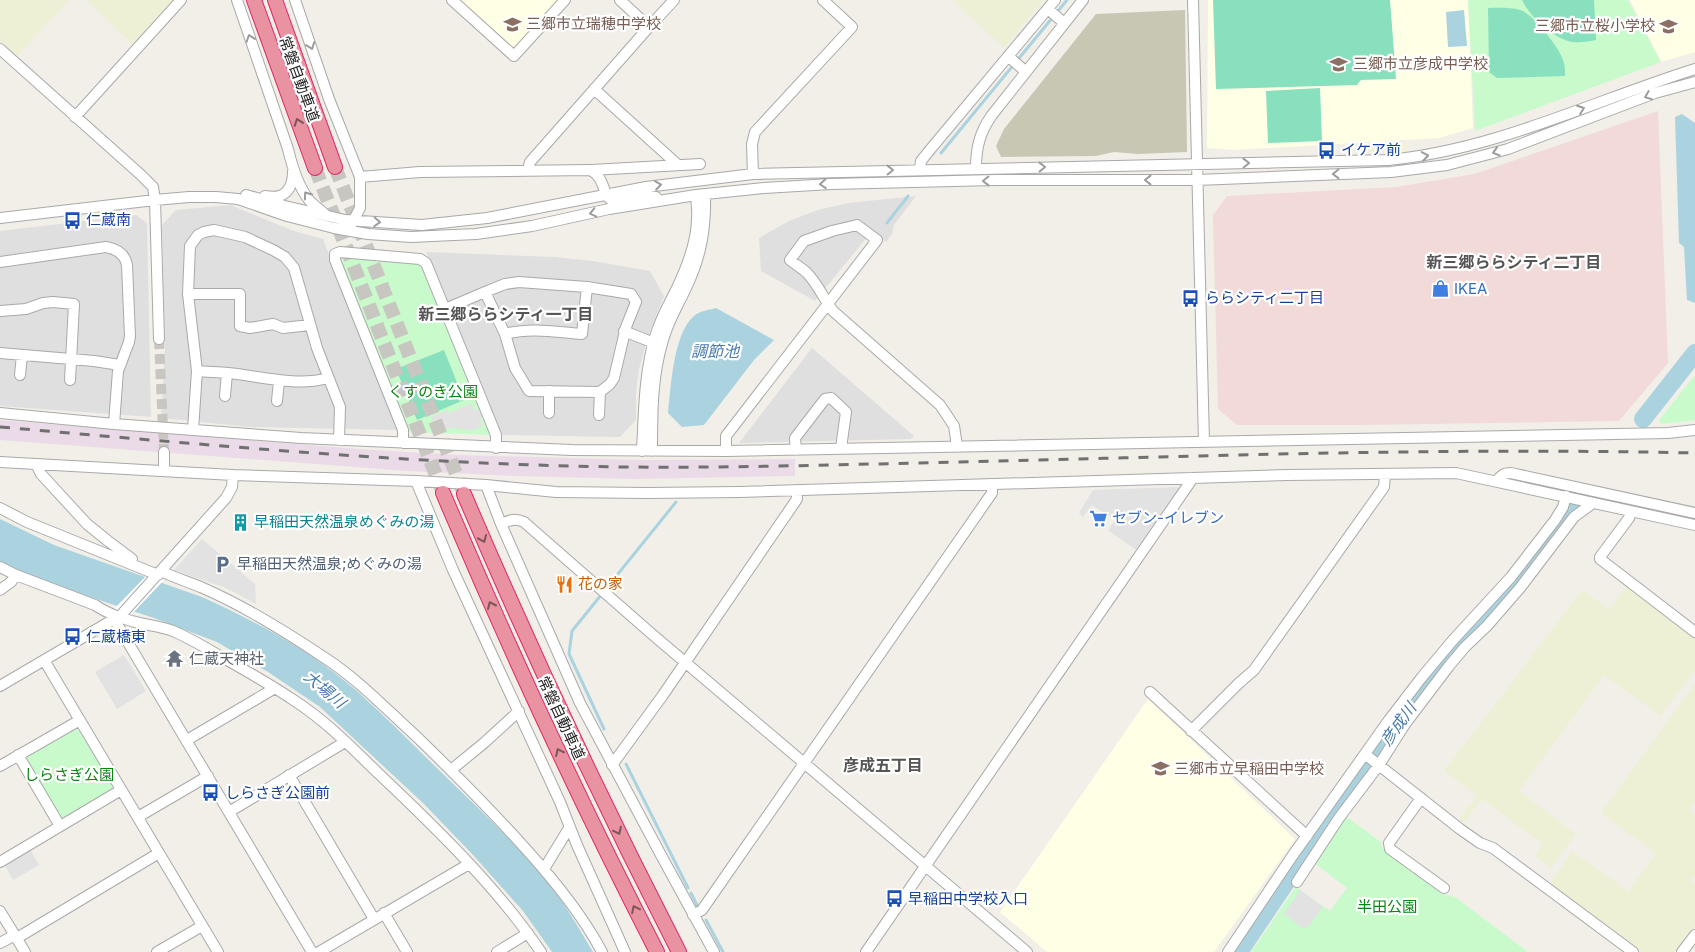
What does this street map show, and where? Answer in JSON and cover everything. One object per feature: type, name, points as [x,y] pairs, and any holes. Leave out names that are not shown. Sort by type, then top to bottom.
[{"type":"highway","name":"常磐自動車道","points":[[254,0],[315,168]]},
{"type":"highway","name":"常磐自動車道","points":[[275,0],[334,167]]},
{"type":"highway","name":"常磐自動車道","points":[[443,493],[471,559],[580,797],[657,952]]},
{"type":"highway","name":"常磐自動車道","points":[[464,494],[532,650],[597,787],[679,952]]},
{"type":"street","points":[[75,117],[181,0]]},
{"type":"street","points":[[237,0],[293,167],[303,190],[310,200],[329,217],[348,230]]},
{"type":"street","points":[[295,0],[329,99],[360,178],[360,208],[348,230]]},
{"type":"street","points":[[452,0],[514,56],[565,0]]},
{"type":"street","points":[[620,0],[650,27]]},
{"type":"street","points":[[528,170],[530,162],[674,0]]},
{"type":"street","points":[[753,174],[752,144],[755,132],[852,26],[823,0]]},
{"type":"street","points":[[920,169],[921,161],[928,150],[1055,0]]},
{"type":"street","points":[[976,168],[978,145],[983,128],[1022,69],[1062,21],[1084,0]]},
{"type":"street","points":[[1193,0],[1204,442]]},
{"type":"street","points":[[1048,8],[1062,21]]},
{"type":"street","points":[[0,49],[153,187],[156,200],[159,339]]},
{"type":"street","points":[[1008,56],[1022,69]]},
{"type":"street","points":[[248,195],[329,217],[354,221],[422,225],[487,218],[646,186],[753,174],[1415,158],[1443,153],[1506,136],[1695,69]]},
{"type":"street","points":[[0,218],[189,197],[238,199],[295,218],[348,230],[368,234],[411,237],[476,234],[532,226],[609,209],[670,199],[764,188],[831,184],[1005,180],[1197,180],[1412,171],[1447,165],[1508,149],[1655,93],[1695,82]]},
{"type":"street","points":[[594,89],[678,165]]},
{"type":"street","points":[[360,178],[420,172],[590,170],[700,164]]},
{"type":"street","points":[[189,197],[204,192],[216,191],[272,198],[284,194],[290,189],[293,182],[293,167]]},
{"type":"street","points":[[590,170],[597,173],[600,177],[606,194],[610,199],[648,196],[670,199]]},
{"type":"street","points":[[647,451],[645,392],[649,362],[666,309],[692,248],[700,195]]},
{"type":"street","points":[[647,451],[656,366],[663,339],[700,252],[706,217],[700,195]]},
{"type":"street","points":[[726,451],[726,436],[828,304],[877,240],[857,225],[804,241],[790,260],[808,274],[828,304],[833,311],[940,405],[954,426],[957,446]]},
{"type":"street","points":[[193,430],[197,371],[188,294],[190,246],[198,235],[208,230],[214,230],[245,237],[280,253],[294,268],[310,325],[340,407],[339,440]]},
{"type":"street","points":[[0,262],[106,247],[118,251],[126,261],[130,342],[120,365],[116,382],[114,424]]},
{"type":"street","points":[[403,443],[403,430],[335,260],[335,254],[340,252],[420,259],[426,263],[496,435],[496,448]]},
{"type":"street","points":[[445,309],[485,292],[505,284],[519,282],[588,287],[631,294],[636,302],[624,331],[614,378],[610,384],[600,392],[529,391],[515,368],[505,334],[485,292]]},
{"type":"street","points":[[505,334],[513,331],[534,330],[582,334],[588,287]]},
{"type":"street","points":[[188,294],[240,294],[240,326],[250,328],[273,324],[283,328],[310,325]]},
{"type":"street","points":[[0,311],[21,310],[53,302],[74,304],[70,380]]},
{"type":"street","points":[[624,331],[654,343]]},
{"type":"street","points":[[0,354],[120,365]]},
{"type":"street","points":[[20,375],[22,355]]},
{"type":"street","points":[[197,371],[279,380],[320,381],[328,378]]},
{"type":"street","points":[[225,396],[227,373]]},
{"type":"street","points":[[277,401],[279,380]]},
{"type":"street","points":[[549,391],[549,413]]},
{"type":"street","points":[[599,415],[600,392]]},
{"type":"street","points":[[796,450],[795,438],[825,399],[831,398],[846,412],[841,448]]},
{"type":"street","points":[[0,413],[114,424],[339,440],[496,448],[647,451],[796,450],[1668,433],[1695,430]]},
{"type":"street","points":[[164,452],[164,470]]},
{"type":"street","points":[[0,462],[233,475],[416,481],[556,492],[646,493],[1456,473],[1695,525]]},
{"type":"street","points":[[36,464],[41,474],[87,524],[140,566]]},
{"type":"street","points":[[1497,481],[1505,473],[1511,473],[1695,513]]},
{"type":"street","points":[[1191,731],[1232,689],[1254,670],[1384,487],[1385,474]]},
{"type":"street","points":[[0,686],[119,616],[226,498],[232,486],[233,475]]},
{"type":"street","points":[[866,952],[1193,478]]},
{"type":"street","points":[[416,481],[453,570],[519,710],[560,802],[569,828],[625,952]]},
{"type":"street","points":[[694,915],[702,910],[992,493],[992,484]]},
{"type":"street","points":[[486,485],[501,524],[580,703],[714,952]]},
{"type":"street","points":[[612,765],[663,695],[797,499],[797,490]]},
{"type":"street","points":[[1228,952],[1300,861],[1373,760],[1405,724],[1420,693],[1555,520],[1563,507],[1566,496]]},
{"type":"street","points":[[1297,882],[1300,861],[1307,836],[1354,785],[1373,760],[1389,720],[1420,693],[1428,682],[1487,626],[1520,588],[1574,517],[1593,503]]},
{"type":"street","points":[[0,508],[27,522],[158,574],[203,588],[326,658],[364,688],[451,770],[502,822],[544,869],[596,940],[602,952]]},
{"type":"street","points":[[1632,512],[1600,559],[1695,632]]},
{"type":"street","points":[[501,524],[518,519],[524,522],[804,764],[1028,952]]},
{"type":"street","points":[[0,567],[16,575],[95,604],[119,616],[174,631],[296,701],[324,722],[444,837],[528,933],[541,952]]},
{"type":"street","points":[[0,590],[11,582],[16,575]]},
{"type":"street","points":[[119,616],[187,740],[312,952]]},
{"type":"street","points":[[44,660],[218,952]]},
{"type":"street","points":[[187,740],[275,688]]},
{"type":"street","points":[[1150,692],[1307,836]]},
{"type":"street","points":[[451,770],[484,743],[519,710]]},
{"type":"street","points":[[0,766],[80,720]]},
{"type":"street","points":[[229,812],[345,742]]},
{"type":"street","points":[[18,755],[60,826]]},
{"type":"street","points":[[1373,760],[1480,843],[1493,848],[1633,952]]},
{"type":"street","points":[[289,775],[374,919]]},
{"type":"street","points":[[138,817],[208,776]]},
{"type":"street","points":[[0,862],[121,790]]},
{"type":"street","points":[[1421,798],[1389,843],[1390,849],[1444,888]]},
{"type":"street","points":[[544,869],[569,828]]},
{"type":"street","points":[[0,943],[16,936],[159,854]]},
{"type":"street","points":[[319,952],[469,864]]},
{"type":"street","points":[[0,911],[25,952]]},
{"type":"street","points":[[384,913],[407,952]]},
{"type":"street","points":[[157,952],[202,926]]},
{"type":"street","points":[[497,952],[528,933]]},
{"type":"street","points":[[1682,952],[1695,934]]},
{"type":"shaded area","points":[[0,0],[69,0],[17,56],[0,40]]},
{"type":"shaded area","points":[[86,0],[174,0],[133,45]]},
{"type":"shaded area","name":"三郷市立瑞穂中学校","points":[[457,0],[561,0],[518,48],[512,49]]},
{"type":"shaded area","points":[[952,0],[1044,0],[1004,48]]},
{"type":"shaded area","name":"三郷市立彦成中学校","points":[[1208,0],[1468,0],[1473,128],[1439,138],[1234,150],[1207,148]]},
{"type":"shaded area","name":"三郷市立桜小学校","points":[[1630,0],[1695,0],[1695,52],[1661,62]]},
{"type":"shaded area","points":[[1185,10],[1187,152],[1138,154],[1114,152],[1096,156],[1001,157],[996,146],[1004,129],[1096,14]]},
{"type":"shaded area","name":"IKEA","points":[[1658,111],[1668,363],[1619,421],[1237,425],[1218,409],[1213,215],[1227,196],[1396,187],[1474,174]]},
{"type":"shaded area","points":[[916,196],[894,225],[892,234],[886,242],[872,231],[815,301],[761,271],[759,238],[789,221],[818,210],[848,203]]},
{"type":"shaded area","points":[[230,205],[294,231],[323,239],[366,350],[400,430],[251,427],[161,418],[165,350],[162,225],[176,210]]},
{"type":"shaded area","points":[[136,215],[147,223],[151,417],[0,406],[0,231]]},
{"type":"shaded area","points":[[426,252],[554,257],[593,261],[650,271],[664,296],[648,336],[639,369],[636,391],[636,420],[620,437],[502,435]]},
{"type":"shaded area","points":[[812,348],[914,436],[911,439],[739,443]]},
{"type":"shaded area","points":[[472,403],[475,411],[481,408],[484,416],[480,418],[483,426],[473,430],[445,429],[443,425],[435,427],[431,417],[447,410],[449,413]]},
{"type":"shaded area","points":[[0,420],[359,449],[458,455],[642,460],[795,459],[795,476],[636,479],[407,471],[0,440]]},
{"type":"shaded area","points":[[1178,487],[1179,489],[1136,550],[1108,530],[1115,520],[1092,505],[1083,517],[1079,513],[1093,490]]},
{"type":"shaded area","points":[[202,539],[255,584],[256,604],[226,588],[174,570]]},
{"type":"shaded area","points":[[1627,586],[1695,637],[1695,671],[1660,716],[1604,675],[1519,791],[1576,834],[1551,868],[1535,856],[1542,844],[1482,799],[1462,824],[1458,821],[1477,796],[1444,771],[1582,590],[1609,609]]},
{"type":"shaded area","points":[[124,655],[146,691],[117,709],[95,672]]},
{"type":"shaded area","points":[[1695,683],[1695,803],[1690,811],[1695,815],[1695,876],[1692,880],[1695,883],[1695,925],[1675,952],[1642,952],[1550,883],[1572,851],[1628,891],[1656,854],[1601,813]]},
{"type":"shaded area","name":"三郷市立早稲田中学校","points":[[1148,699],[1295,839],[1214,952],[1047,952],[1000,912]]},
{"type":"shaded area","points":[[30,849],[39,865],[13,880],[4,864]]},
{"type":"shaded area","points":[[1300,890],[1323,907],[1308,927],[1304,929],[1284,914]]},
{"type":"green space","points":[[1213,0],[1390,0],[1396,79],[1361,80],[1357,85],[1216,89]]},
{"type":"green space","points":[[1468,0],[1628,0],[1661,62],[1475,131]]},
{"type":"green space","points":[[1522,0],[1594,0],[1596,40],[1576,42],[1559,37],[1534,18]]},
{"type":"green space","points":[[1488,8],[1516,9],[1525,12],[1531,17],[1556,47],[1564,64],[1565,76],[1497,78],[1489,72]]},
{"type":"green space","points":[[1320,88],[1322,141],[1268,143],[1266,91]]},
{"type":"green space","name":"くすのき公園","points":[[343,256],[418,263],[422,266],[491,432],[489,435],[409,432],[340,259]]},
{"type":"green space","points":[[444,350],[464,400],[417,420],[396,369]]},
{"type":"green space","points":[[1695,375],[1695,420],[1662,424],[1659,420]]},
{"type":"green space","name":"しらさぎ公園","points":[[75,729],[79,731],[113,786],[112,791],[63,820],[59,819],[24,761],[26,756]]},
{"type":"green space","name":"半田公園","points":[[1344,815],[1381,842],[1382,847],[1442,894],[1455,897],[1528,952],[1251,952],[1296,887],[1330,911],[1347,888],[1314,863]]},
{"type":"water","points":[[1464,10],[1467,46],[1448,47],[1446,12]]},
{"type":"water","points":[[1682,114],[1695,123],[1695,303],[1687,300],[1684,247],[1679,243],[1675,117]]},
{"type":"water","name":"調節池","points":[[716,308],[774,340],[754,360],[704,425],[682,427],[668,413],[677,348],[687,324],[694,316]]},
{"type":"water","name":"大場川","points":[[0,519],[54,545],[202,597],[283,638],[321,663],[379,711],[490,819],[550,885],[593,952],[552,952],[523,911],[473,855],[424,804],[320,707],[268,672],[217,642],[154,618],[50,584],[0,563]]},
{"type":"pier","points":[[148,574],[164,580],[131,615],[114,609]]},
{"type":"waterway","points":[[941,153],[1067,0]]},
{"type":"waterway","points":[[887,223],[908,196]]},
{"type":"waterway","name":"彦成川","points":[[1643,419],[1695,353]]},
{"type":"waterway","points":[[604,729],[569,654],[572,631],[676,502]]},
{"type":"waterway","name":"彦成川","points":[[1239,952],[1338,805],[1376,756],[1397,723],[1463,640],[1521,577],[1573,508]]},
{"type":"waterway","points":[[626,764],[688,888]]},
{"type":"waterway","points":[[691,893],[698,907]]},
{"type":"waterway","points":[[706,920],[723,952]]},
{"type":"tunnel","points":[[335,167],[464,494]]},
{"type":"tunnel","points":[[315,168],[443,493]]},
{"type":"tunnel","points":[[159,339],[164,452]]},
{"type":"railway","points":[[0,427],[314,453],[472,462],[629,467],[774,466],[1404,452],[1598,451],[1695,453]]},
{"type":"place","name":"三郷市立瑞穂中学校","points":[[512,24]]},
{"type":"place","name":"三郷市立桜小学校","points":[[1669,26]]},
{"type":"place","name":"三郷市立彦成中学校","points":[[1339,64]]},
{"type":"place","name":"イケア前","points":[[1327,150]]},
{"type":"place","name":"仁蔵南","points":[[72,220]]},
{"type":"place","name":"IKEA","points":[[1440,289]]},
{"type":"place","name":"ららシティ二丁目","points":[[1191,298]]},
{"type":"place","name":"セブン-イレブン","points":[[1098,518]]},
{"type":"place","name":"早稲田天然温泉めぐみの湯","points":[[240,522]]},
{"type":"place","name":"早稲田天然温泉;めぐみの湯","points":[[223,564]]},
{"type":"place","name":"花の家","points":[[564,584]]},
{"type":"place","name":"仁蔵橋東","points":[[72,637]]},
{"type":"place","name":"仁蔵天神社","points":[[175,659]]},
{"type":"place","name":"三郷市立早稲田中学校","points":[[1160,769]]},
{"type":"place","name":"しらさぎ公園前","points":[[211,793]]},
{"type":"place","name":"早稲田中学校入口","points":[[894,899]]},
{"type":"district","name":"新三郷ららシティ二丁目","points":[[1514,262]]},
{"type":"district","name":"新三郷ららシティ一丁目","points":[[506,314]]},
{"type":"district","name":"彦成五丁目","points":[[883,765]]}]
